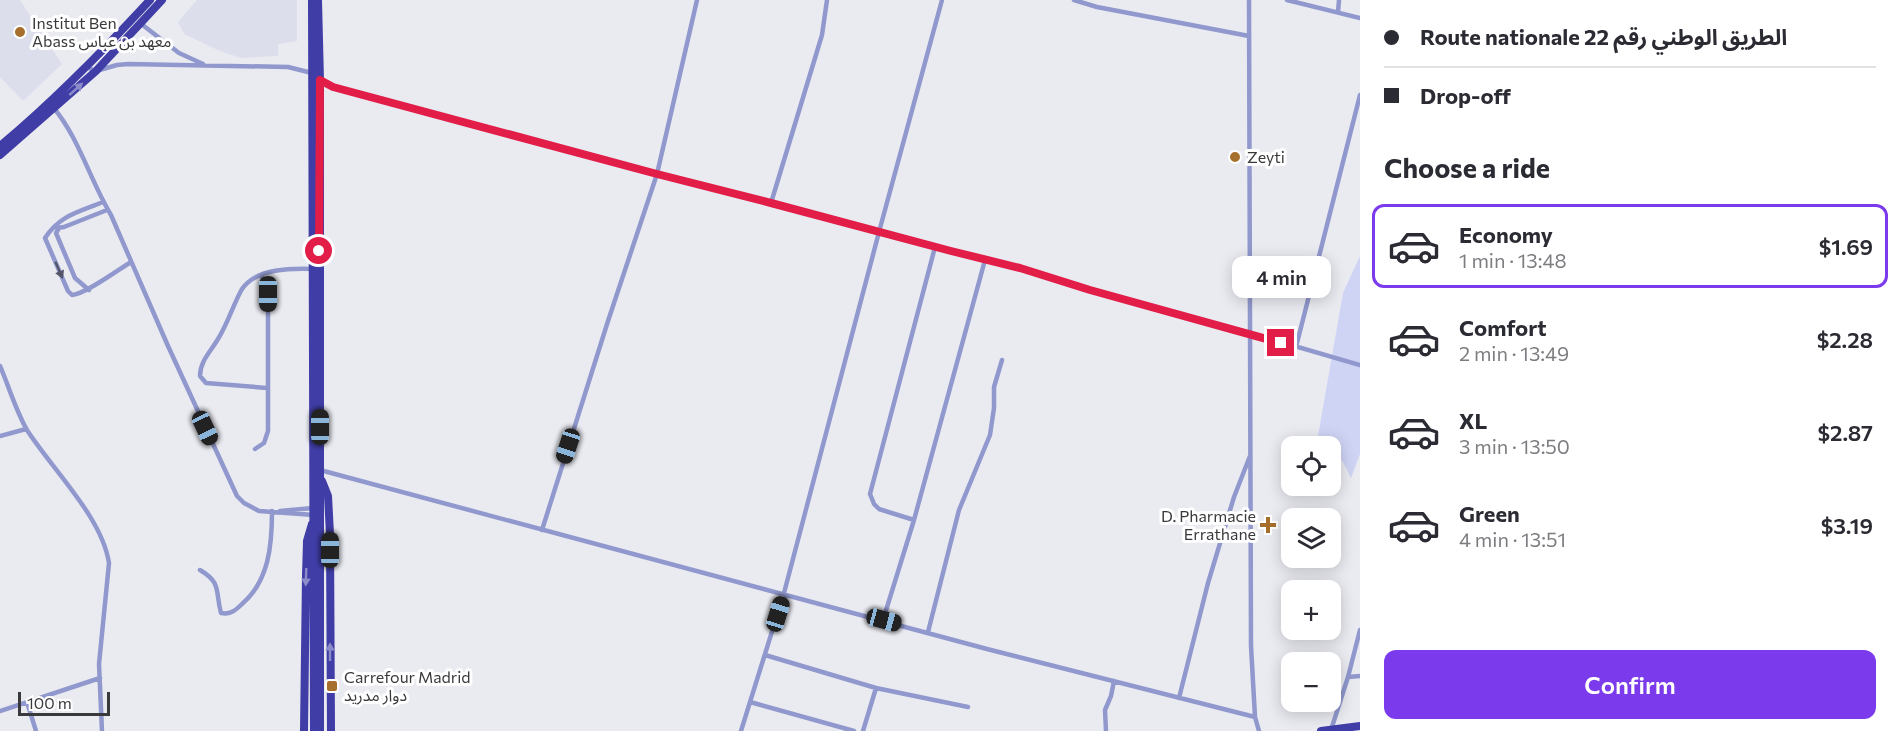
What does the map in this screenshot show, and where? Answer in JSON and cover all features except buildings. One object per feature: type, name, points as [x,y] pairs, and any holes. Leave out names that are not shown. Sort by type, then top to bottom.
[{"type":"highway","points":[[0,146],[96,71],[150,0]]},
{"type":"highway","points":[[0,155],[52,105],[86,67],[162,0]]},
{"type":"highway","points":[[304,731],[307,541],[310,527],[317,513],[320,474],[312,0]]},
{"type":"highway","points":[[318,0],[320,80],[316,269],[317,633],[320,731]]},
{"type":"highway","points":[[320,474],[328,496],[330,534],[331,731]]},
{"type":"highway","points":[[314,731],[317,633]]},
{"type":"highway","points":[[1321,731],[1360,726]]},
{"type":"street","points":[[542,530],[657,174],[697,0]]},
{"type":"street","points":[[771,203],[822,35],[827,0]]},
{"type":"street","points":[[741,731],[784,593],[942,0]]},
{"type":"street","points":[[1074,0],[1249,36]]},
{"type":"street","points":[[1249,0],[1251,646],[1259,731]]},
{"type":"street","points":[[1287,0],[1360,18]]},
{"type":"street","points":[[1338,12],[1339,0]]},
{"type":"street","points":[[137,20],[179,53],[205,65]]},
{"type":"street","points":[[86,67],[96,71],[128,64],[297,68],[313,73],[333,87],[1020,268],[1360,366]]},
{"type":"street","points":[[1296,347],[1360,95]]},
{"type":"street","points":[[52,105],[66,123],[107,210],[232,489],[237,496],[253,508],[275,512],[317,513]]},
{"type":"street","points":[[103,202],[61,219],[45,238],[68,291],[72,295],[77,295],[89,290],[131,262]]},
{"type":"street","points":[[51,229],[107,210]]},
{"type":"street","points":[[59,228],[56,233],[75,278],[89,290]]},
{"type":"street","points":[[914,520],[879,509],[870,494],[934,247]]},
{"type":"street","points":[[884,620],[914,520],[985,260]]},
{"type":"street","points":[[267,388],[206,383],[200,376],[201,367],[225,326],[242,290],[248,283],[269,272],[316,269]]},
{"type":"street","points":[[255,449],[264,443],[268,431],[268,294],[261,275]]},
{"type":"street","points":[[928,632],[959,510],[990,435],[994,387],[1002,360]]},
{"type":"street","points":[[0,366],[26,429],[90,518],[107,549],[109,563],[99,664],[102,731]]},
{"type":"street","points":[[0,436],[26,429]]},
{"type":"street","points":[[1179,698],[1208,583],[1234,497],[1251,453]]},
{"type":"street","points":[[320,474],[1256,717]]},
{"type":"street","points":[[200,570],[211,576],[216,583],[221,613],[226,614],[235,610],[253,594],[264,572],[275,512]]},
{"type":"street","points":[[1331,730],[1360,634]]},
{"type":"street","points":[[765,655],[876,688],[968,707]]},
{"type":"street","points":[[1348,677],[1360,676]]},
{"type":"street","points":[[0,711],[100,678]]},
{"type":"street","points":[[1106,731],[1105,710],[1114,681]]},
{"type":"street","points":[[863,731],[876,688]]},
{"type":"street","points":[[27,702],[36,731]]},
{"type":"street","points":[[750,702],[854,731]]},
{"type":"shaded area","name":"Institut Ben Abass معهد بن عباس","points":[[0,0],[20,0],[62,64],[23,101],[0,77]]},
{"type":"shaded area","points":[[197,0],[297,0],[297,41],[278,44],[278,56],[241,58],[220,51],[184,34],[178,22]]},
{"type":"shaded area","points":[[1360,256],[1360,454],[1351,478],[1341,460],[1341,436],[1318,436],[1343,293]]},
{"type":"place","name":"Institut Ben Abass معهد بن عباس","points":[[20,32]]},
{"type":"place","name":"Zeyti","points":[[1235,157]]},
{"type":"place","name":"D. Pharmacie Errathane","points":[[1268,525]]},
{"type":"place","name":"Carrefour Madrid دوار مدريد","points":[[332,686]]},
{"type":"route","points":[[319,251],[320,80],[333,87],[612,162],[1020,268],[1090,290],[1281,343]]}]
